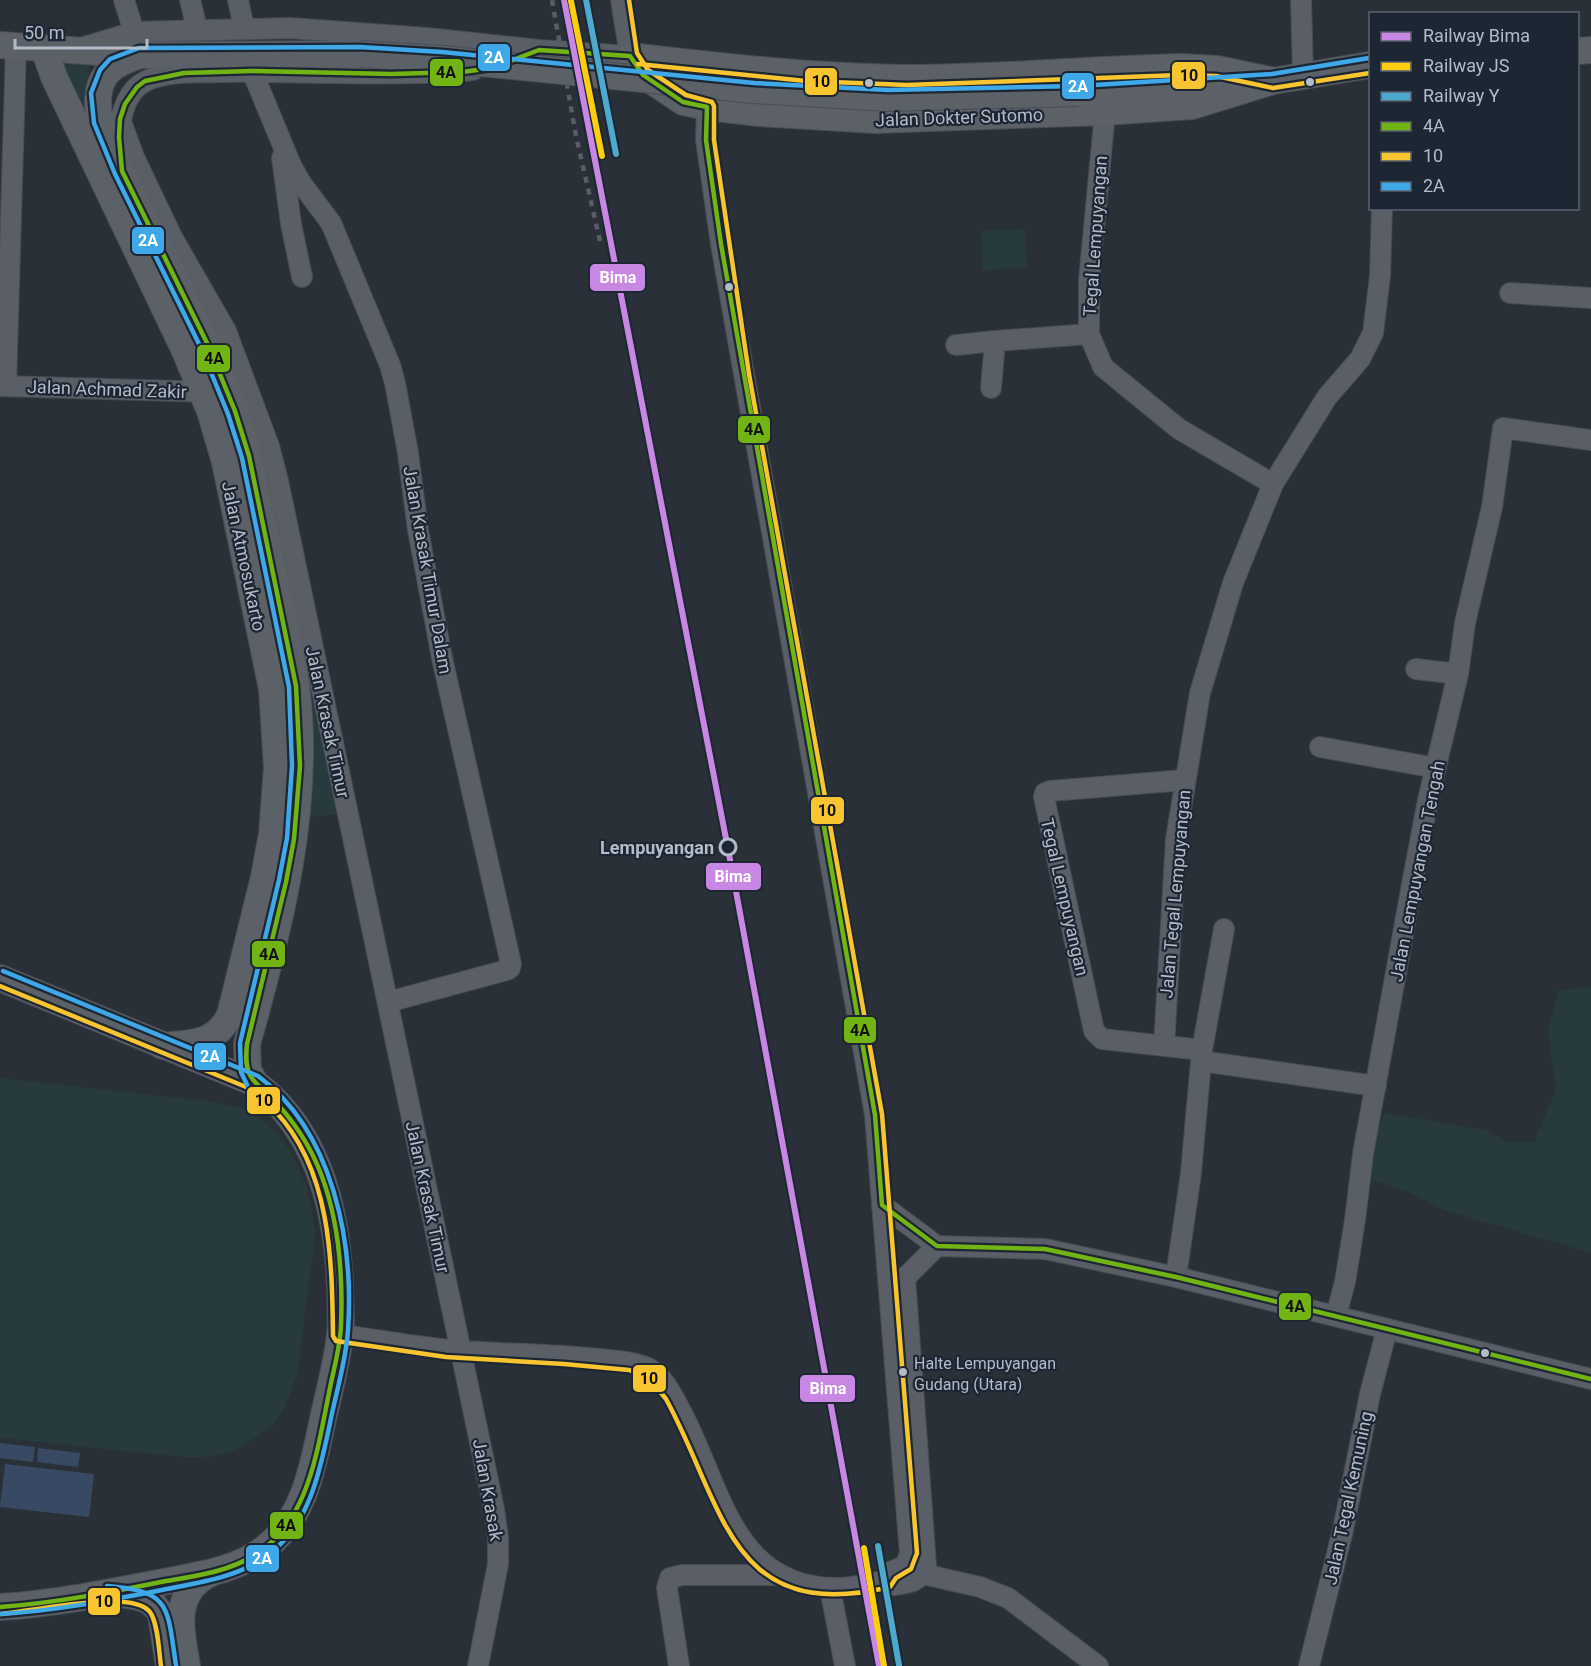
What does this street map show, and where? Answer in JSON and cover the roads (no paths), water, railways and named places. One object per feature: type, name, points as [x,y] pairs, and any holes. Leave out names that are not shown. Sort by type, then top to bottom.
[{"type":"main road","points":[[8,46],[73,50],[137,43],[633,67]]},
{"type":"main road","name":"Jalan Atmosukarto","points":[[137,43],[106,74],[101,84],[98,94],[100,121],[122,171],[208,345],[239,392],[249,456],[296,686],[276,741],[288,794],[247,1044],[248,1070],[255,1083]]},
{"type":"main road","name":"Jalan Atmosukarto","points":[[44,49],[54,77],[176,331],[202,392],[296,686]]},
{"type":"main road","name":"Jalan Dokter Sutomo","points":[[633,67],[683,102],[707,107],[875,120],[1105,112],[1192,106],[1273,81],[1369,65]]},
{"type":"main road","name":"Jalan Dokter Sutomo","points":[[633,67],[749,69],[855,77],[953,78],[1181,66],[1217,69],[1273,81]]},
{"type":"main road","name":"Jalan Dokter Sutomo","points":[[633,67],[753,90],[888,98],[1078,93],[1273,81]]},
{"type":"main road","name":"Jalan Atmosukarto","points":[[162,1046],[188,1044],[207,1039],[226,1024],[275,879]]},
{"type":"main road","points":[[0,978],[255,1083],[266,1091],[303,1136],[328,1193],[337,1242],[340,1335],[316,1453],[304,1494],[287,1526],[264,1549],[249,1559],[214,1572],[196,1582],[185,1598],[181,1621],[187,1666]]},
{"type":"main road","points":[[0,994],[44,997]]},
{"type":"main road","points":[[0,1607],[106,1593],[214,1572]]},
{"type":"main road","points":[[106,1593],[144,1598],[157,1607],[161,1615],[170,1666]]},
{"type":"street","points":[[124,0],[137,43],[197,29],[290,28],[538,50],[633,67],[621,0]]},
{"type":"street","points":[[190,0],[197,29]]},
{"type":"street","points":[[238,0],[243,28]]},
{"type":"street","points":[[1301,0],[1303,75]]},
{"type":"street","points":[[462,72],[463,42]]},
{"type":"street","points":[[3,386],[8,46]]},
{"type":"street","points":[[239,392],[226,331],[172,237],[134,157],[120,119],[131,94],[145,81],[184,73],[462,72],[492,68],[538,50]]},
{"type":"street","points":[[749,69],[707,107],[706,140],[720,244],[875,1115],[910,1554],[905,1566],[890,1572],[887,1580]]},
{"type":"street","name":"Jalan Krasak Timur Dalam","points":[[252,71],[291,165],[301,183],[331,222],[390,365],[442,658],[511,964],[507,970],[388,1002]]},
{"type":"street","points":[[811,74],[801,85],[801,104],[811,116]]},
{"type":"street","name":"Tegal Lempuyangan","points":[[1105,112],[1089,280],[1089,334],[1103,367],[1179,429],[1272,484]]},
{"type":"street","name":"Jalan Atmosukarto","points":[[120,119],[122,171]]},
{"type":"street","points":[[278,132],[291,224],[302,277]]},
{"type":"street","name":"Jalan Tegal Lempuyangan","points":[[1164,1046],[1176,838],[1200,693],[1233,583],[1272,484],[1327,397],[1360,359],[1373,333],[1380,276],[1382,210]]},
{"type":"street","points":[[1510,293],[1591,298]]},
{"type":"street","points":[[956,345],[1089,334]]},
{"type":"street","points":[[991,388],[995,341]]},
{"type":"street","name":"Jalan Achmad Zakir","points":[[3,386],[239,392]]},
{"type":"street","name":"Jalan Lempuyangan Tengah","points":[[1336,1316],[1345,1282],[1364,1154],[1418,848],[1458,674],[1465,623],[1492,507],[1503,428],[1591,440]]},
{"type":"street","points":[[1416,669],[1458,674]]},
{"type":"street","name":"Jalan Krasak Timur","points":[[296,686],[388,1002],[459,1351]]},
{"type":"street","points":[[1320,747],[1436,768]]},
{"type":"street","name":"Tegal Lempuyangan","points":[[1164,1046],[1102,1039],[1094,1031],[1044,797],[1045,793],[1050,790],[1185,780]]},
{"type":"street","points":[[1176,1277],[1191,1173],[1202,1056],[1224,929]]},
{"type":"street","points":[[1164,1046],[1202,1056],[1376,1086]]},
{"type":"street","points":[[882,1205],[937,1246],[1045,1249],[1176,1277],[1591,1378]]},
{"type":"street","points":[[890,1293],[937,1246]]},
{"type":"street","points":[[679,1666],[667,1588],[670,1578],[682,1575],[780,1575],[830,1588],[887,1580],[894,1585],[905,1584],[918,1579],[923,1574],[926,1557],[904,1278]]},
{"type":"street","name":"Jalan Tegal Kemuning","points":[[1309,1666],[1343,1530],[1370,1394],[1387,1329]]},
{"type":"street","points":[[340,1335],[459,1351],[589,1358],[631,1363],[649,1369],[663,1382],[674,1399],[741,1540],[759,1562],[780,1575]]},
{"type":"street","name":"Jalan Krasak","points":[[459,1351],[490,1483],[498,1537],[496,1576],[478,1666]]},
{"type":"street","points":[[923,1574],[980,1587],[1008,1598],[1098,1666]]},
{"type":"street","points":[[830,1588],[845,1666]]},
{"type":"water","points":[[0,1443],[35,1447],[33,1462],[0,1458]]},
{"type":"water","points":[[38,1448],[80,1453],[78,1467],[37,1462]]},
{"type":"water","points":[[5,1464],[94,1474],[89,1517],[0,1507]]},
{"type":"railway","points":[[552,0],[576,136],[600,241]]},
{"type":"rail line","name":"Bima","points":[[564,0],[733,875],[879,1666]]},
{"type":"rail line","name":"Y","points":[[586,0],[616,154]]},
{"type":"rail line","name":"JS","points":[[571,1],[602,156]]},
{"type":"rail line","name":"Y","points":[[878,1546],[899,1665]]},
{"type":"rail line","name":"JS","points":[[864,1548],[884,1666]]},
{"type":"place","name":"Lempuyangan","points":[[728,847]]},
{"type":"place","name":"Halte Lempuyangan Gudang (Utara)","points":[[903,1372]]}]
